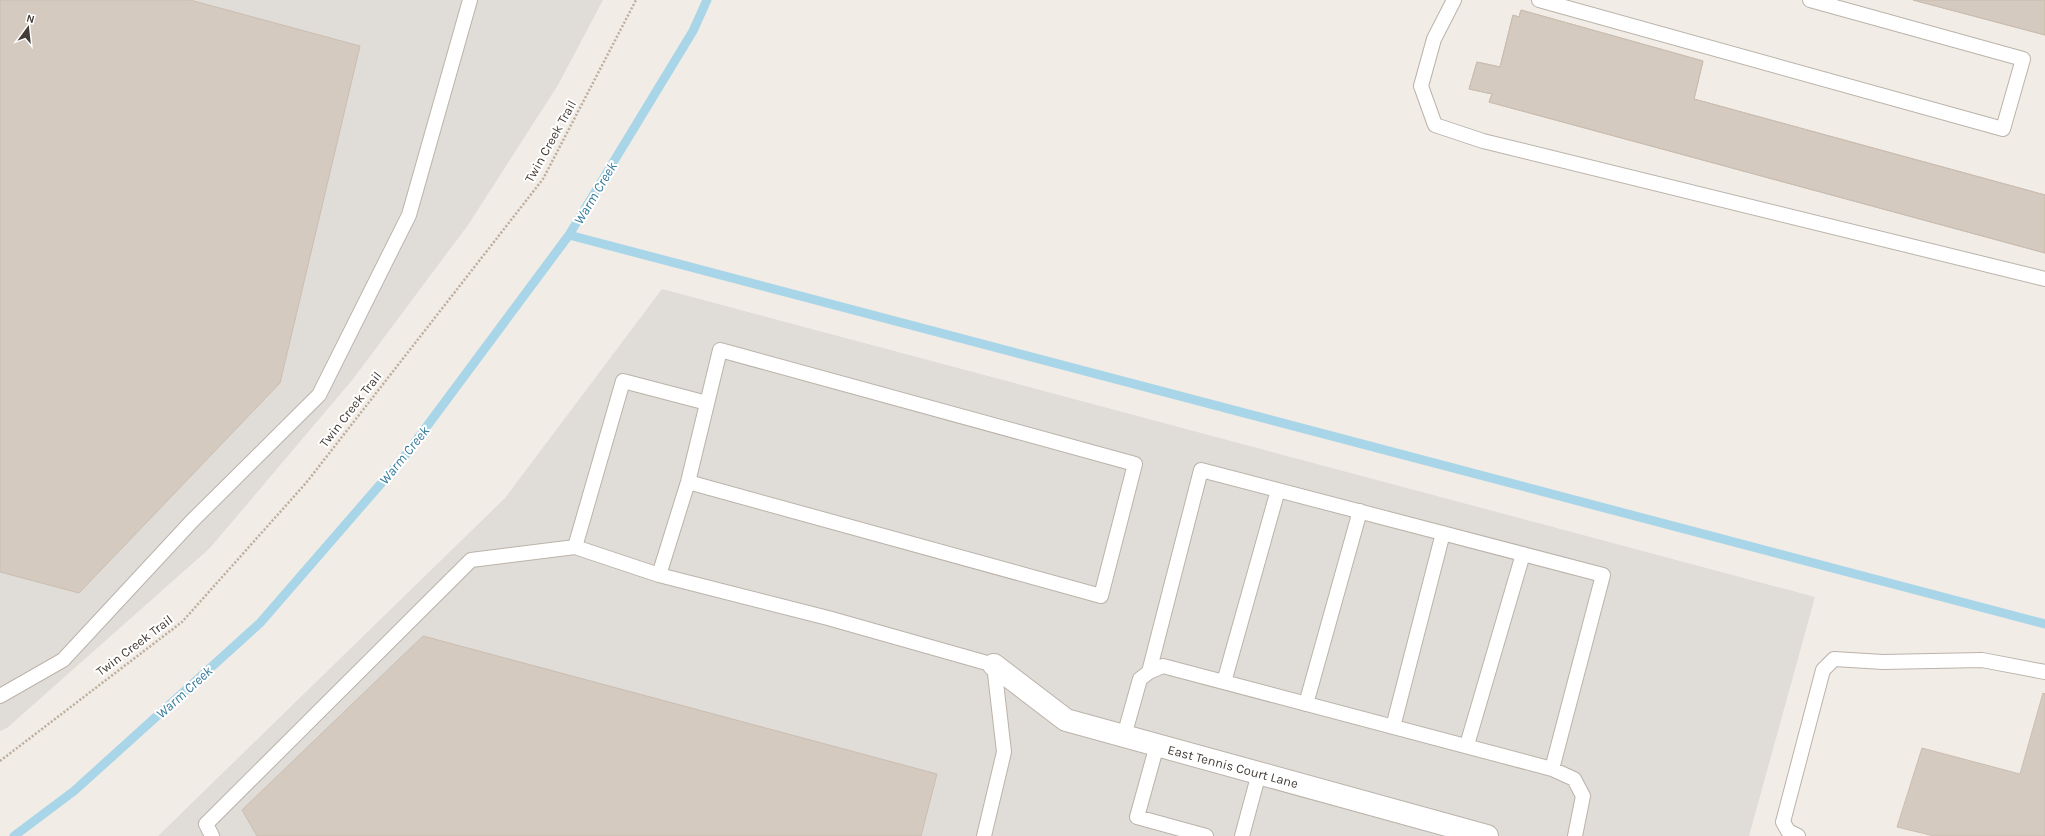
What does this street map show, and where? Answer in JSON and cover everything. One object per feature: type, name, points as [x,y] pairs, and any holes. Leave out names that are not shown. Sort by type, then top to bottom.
[{"type":"street","name":"East Tennis Court Lane","points":[[994,666],[1066,720],[1487,836]]},
{"type":"lane","points":[[0,696],[62,660],[192,521],[319,395],[409,215],[470,0]]},
{"type":"lane","points":[[1454,0],[1434,39],[1421,86],[1435,125],[1483,141],[2045,279]]},
{"type":"lane","points":[[1539,0],[2003,129],[2023,59],[1810,0]]},
{"type":"lane","points":[[659,575],[688,482],[720,350],[1135,464],[1101,596],[688,482]]},
{"type":"lane","points":[[575,548],[623,381],[707,403]]},
{"type":"lane","points":[[1149,672],[1201,470],[1603,575],[1552,769]]},
{"type":"lane","points":[[1224,682],[1278,490]]},
{"type":"lane","points":[[1306,704],[1360,511]]},
{"type":"lane","points":[[1394,727],[1443,534]]},
{"type":"lane","points":[[212,836],[206,824],[471,560],[575,548],[659,575],[828,618],[994,666],[1004,752],[984,836]]},
{"type":"lane","points":[[1467,746],[1523,554]]},
{"type":"lane","points":[[1798,836],[1788,831],[1783,822],[1823,670],[1834,659],[1883,662],[1982,660],[2045,672]]},
{"type":"lane","points":[[1124,736],[1140,679],[1149,672],[1163,666],[1552,769],[1574,779],[1583,796],[1574,836]]},
{"type":"lane","points":[[1158,745],[1137,817],[1172,832],[1206,836]]},
{"type":"lane","points":[[1242,836],[1259,773]]},
{"type":"path","name":"Twin Creek Trail","points":[[0,761],[182,622],[306,483],[543,179],[636,0]]},
{"type":"shaded area","points":[[0,0],[603,0],[558,85],[468,225],[353,379],[210,548],[7,728],[0,731]]},
{"type":"shaded area","points":[[662,289],[1815,597],[1749,836],[158,836],[505,498]]},
{"type":"building","points":[[0,0],[190,0],[360,46],[280,383],[79,593],[0,572]]},
{"type":"building","points":[[1913,0],[2045,0],[2045,35]]},
{"type":"building","points":[[1913,0],[2045,0],[2045,35]]},
{"type":"building","points":[[1521,10],[1703,61],[1694,99],[2045,195],[2045,253],[1489,102],[1492,94],[1469,89],[1477,62],[1500,67],[1513,15],[1519,17]]},
{"type":"building","points":[[1521,10],[1703,61],[1694,99],[2045,195],[2045,253],[1489,102],[1492,94],[1469,89],[1477,62],[1500,67],[1513,15],[1519,17]]},
{"type":"building","points":[[423,636],[937,774],[921,836],[257,836],[242,810]]},
{"type":"building","points":[[2043,693],[2045,694],[2045,836],[1934,836],[1897,827],[1922,748],[2020,774]]},
{"type":"waterway","name":"Warm Creek","points":[[14,836],[74,791],[260,623],[404,457],[569,235],[693,31],[707,0]]},
{"type":"waterway","points":[[569,235],[2045,624]]}]
